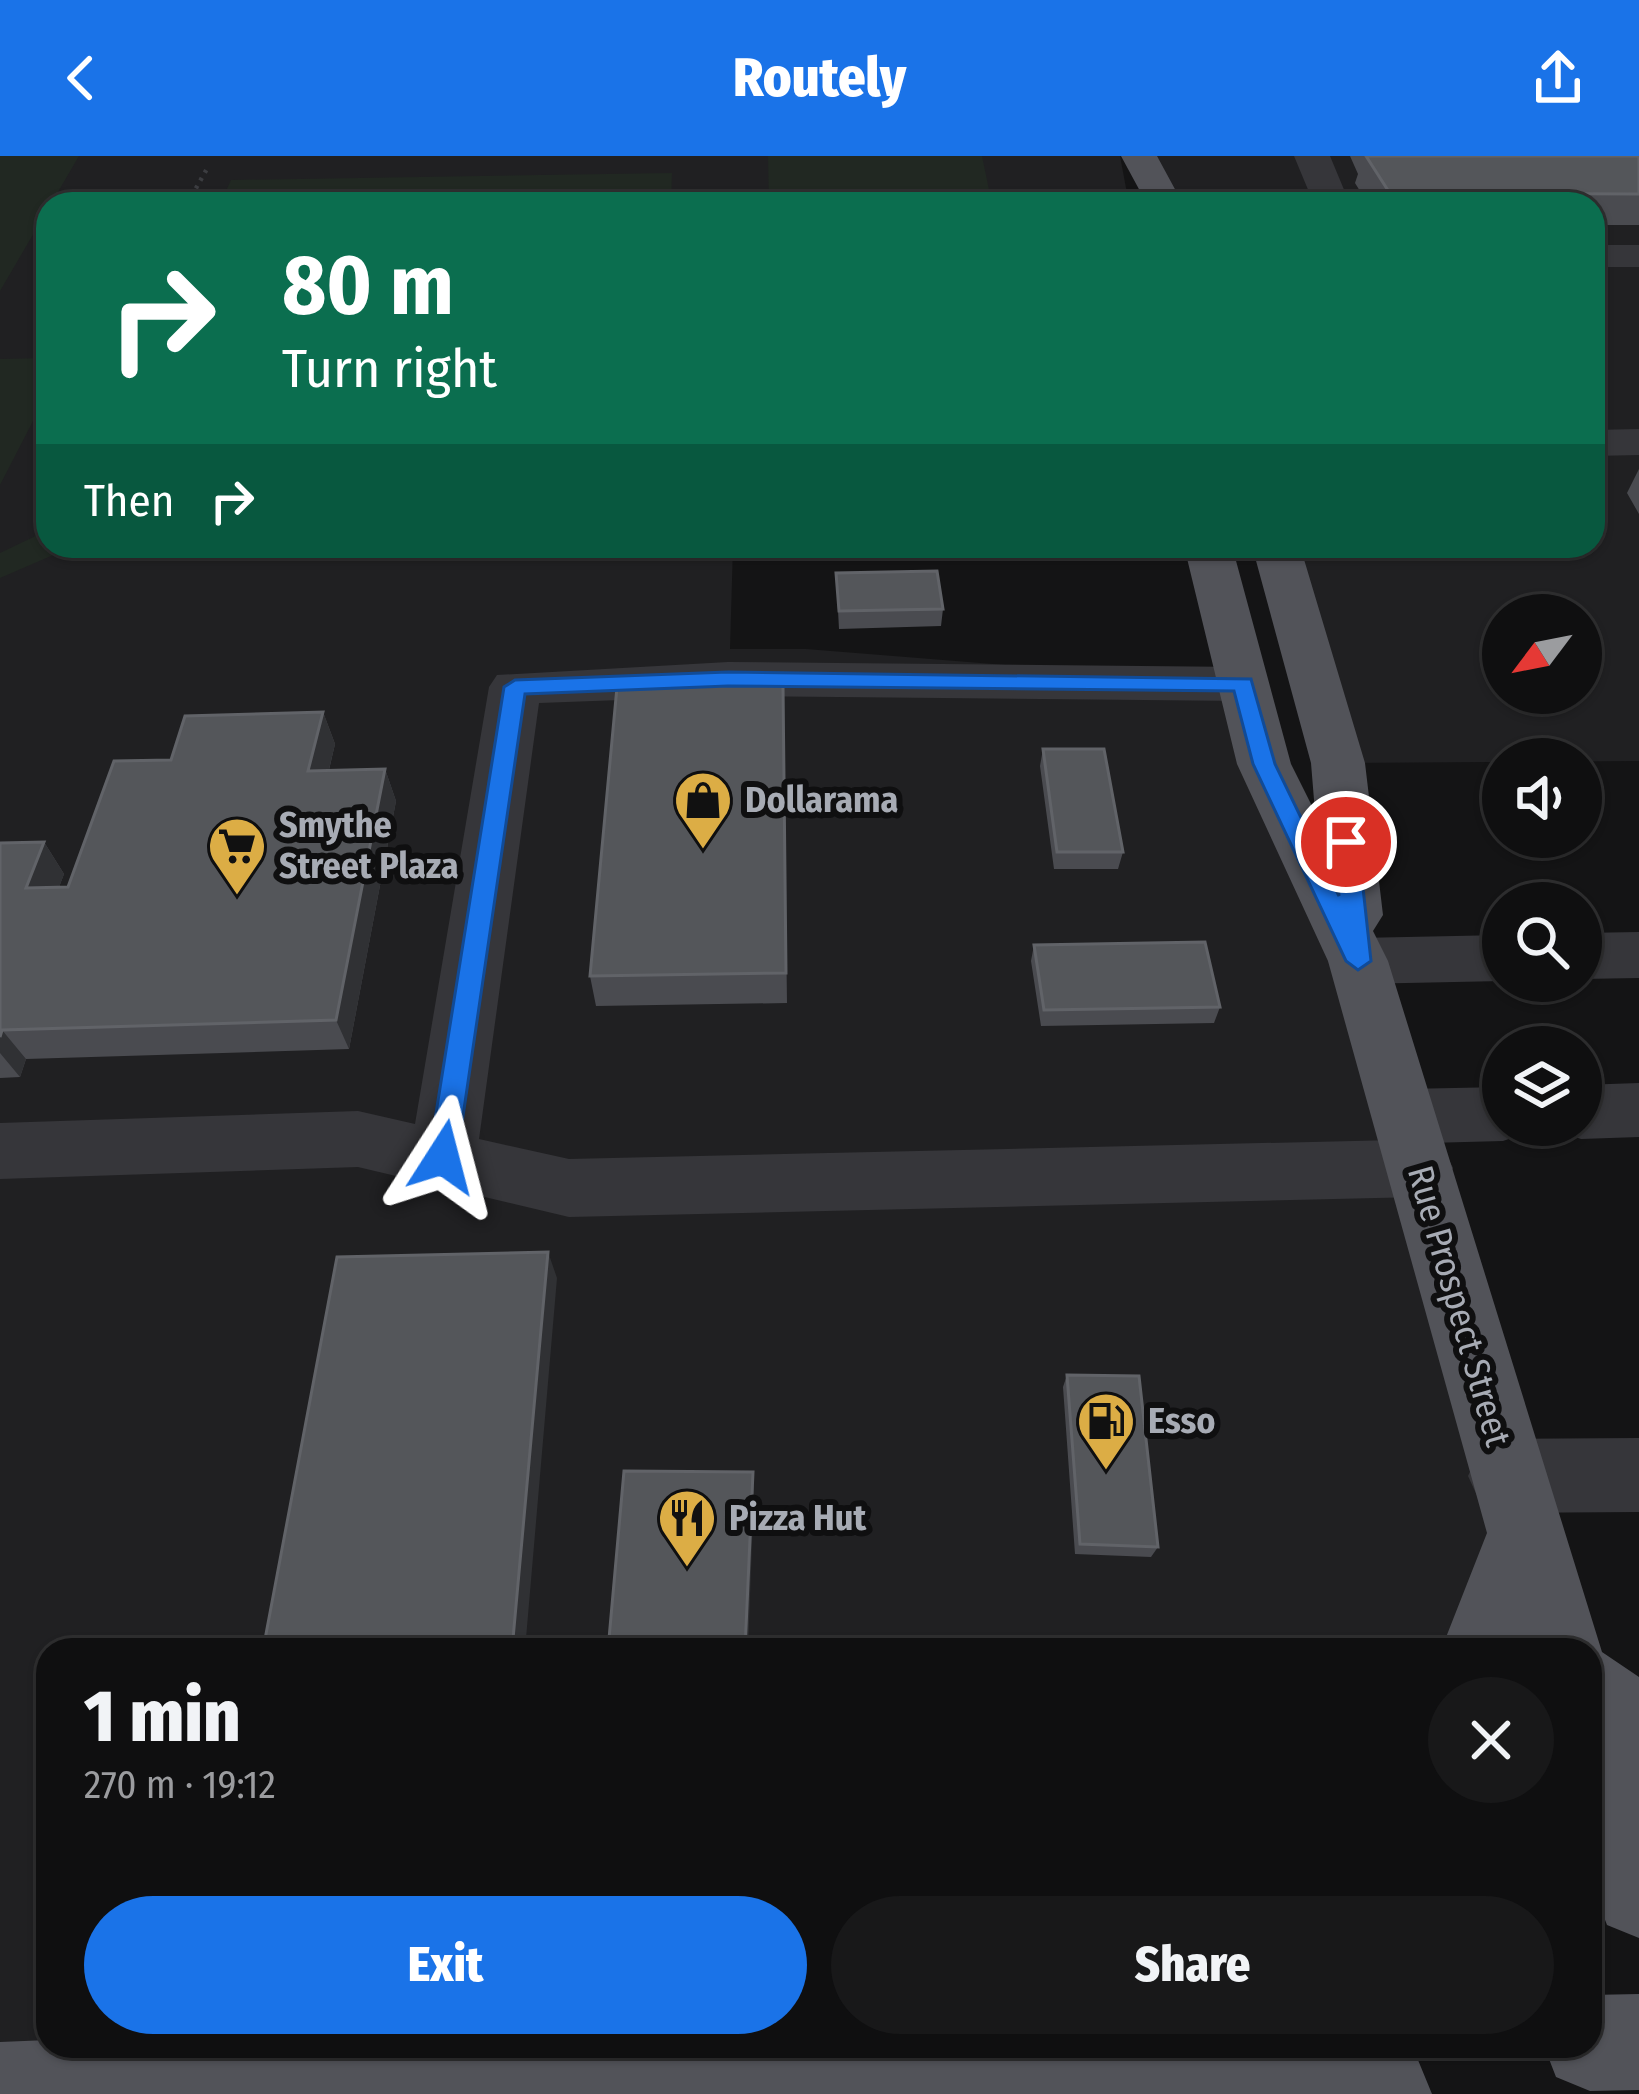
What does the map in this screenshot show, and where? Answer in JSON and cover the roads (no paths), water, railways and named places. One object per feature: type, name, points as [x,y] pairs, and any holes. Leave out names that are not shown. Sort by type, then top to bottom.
[{"type":"main road","points":[[1120,156],[1127,192]]},
{"type":"main road","points":[[1139,156],[1158,192]]},
{"type":"main road","name":"Rue Prospect Street","points":[[1211,558],[1264,764],[1358,961],[1558,1638]]},
{"type":"main road","name":"Rue Prospect Street","points":[[1279,558],[1338,763],[1358,961]]},
{"type":"main road","points":[[1485,1638],[1516,1507]]},
{"type":"main road","points":[[1602,1701],[1639,1736]]},
{"type":"main road","points":[[1602,1776],[1639,1892]]},
{"type":"main road","points":[[1602,2043],[1639,2042]]},
{"type":"main road","points":[[0,2090],[911,2058]]},
{"type":"main road","points":[[1292,2058],[1384,2094]]},
{"type":"lane","points":[[1312,156],[1327,192]]},
{"type":"lane","points":[[1605,256],[1639,256]]},
{"type":"lane","points":[[1605,443],[1639,442]]},
{"type":"lane","points":[[443,1157],[515,687],[728,679],[1244,684]]},
{"type":"lane","points":[[1602,956],[1639,955]]},
{"type":"lane","points":[[1358,961],[1482,958]]},
{"type":"lane","points":[[1602,1111],[1639,1110]]},
{"type":"lane","points":[[0,1151],[358,1139],[569,1187],[1412,1142],[1482,1120]]},
{"type":"lane","points":[[1516,1507],[1639,1475]]},
{"type":"place","name":"Dollarama","points":[[703,851]]},
{"type":"place","name":"Smythe Street Plaza","points":[[237,897]]},
{"type":"place","name":"Esso","points":[[1106,1472]]},
{"type":"place","name":"Pizza Hut","points":[[687,1569]]}]
